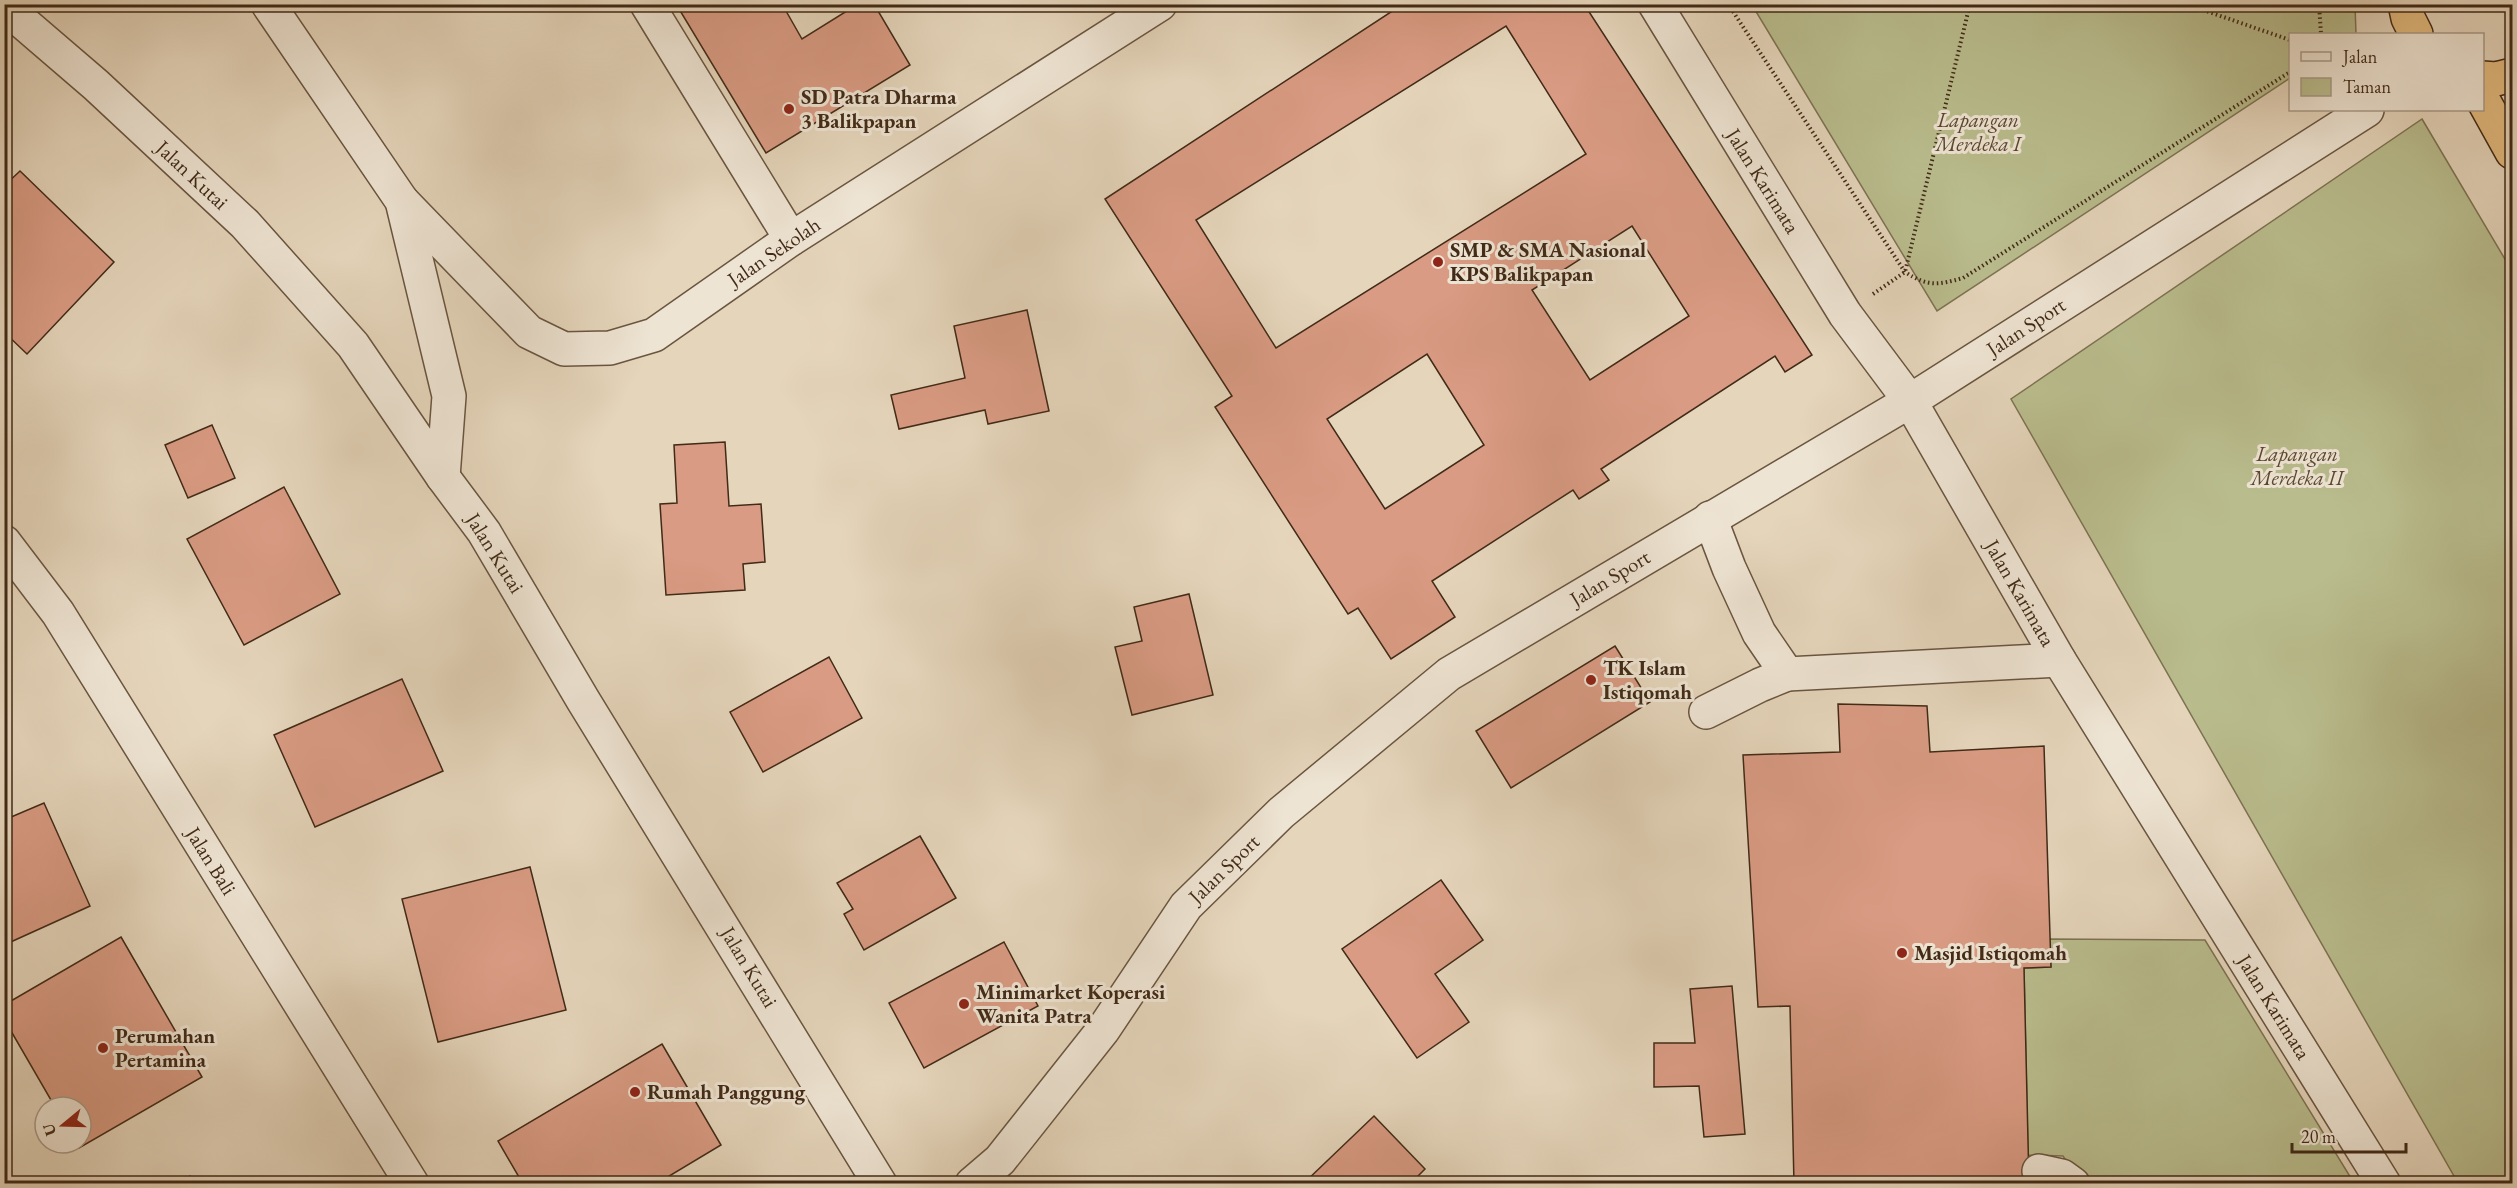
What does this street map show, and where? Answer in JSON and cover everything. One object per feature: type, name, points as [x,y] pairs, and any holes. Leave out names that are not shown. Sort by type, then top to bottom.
[{"type":"highway","points":[[2405,4],[2408,18],[2416,33]]},
{"type":"highway","points":[[2484,78],[2496,79],[2512,75]]},
{"type":"highway","points":[[2484,102],[2512,152]]},
{"type":"street","points":[[268,4],[402,201],[449,396],[443,477]]},
{"type":"street","points":[[647,4],[791,239]]},
{"type":"street","name":"Jalan Sekolah","points":[[402,201],[530,332],[564,349],[610,348],[654,335],[791,239],[1160,4]]},
{"type":"street","name":"Jalan Karimata","points":[[1655,4],[1845,314],[1910,401],[2059,660],[2384,1184]]},
{"type":"street","name":"Jalan Kutai","points":[[4,6],[96,85],[245,224],[353,345],[443,477],[484,531],[583,700],[880,1184]]},
{"type":"street","name":"Jalan Sport","points":[[972,1184],[1000,1160],[1103,1030],[1186,906],[1281,813],[1449,675],[1910,401],[2365,111]]},
{"type":"street","points":[[1710,518],[1729,568],[1759,633],[1787,674]]},
{"type":"street","name":"Jalan Bali","points":[[4,542],[58,613],[412,1184]]},
{"type":"street","points":[[1706,712],[1787,674],[2059,660]]},
{"type":"street","points":[[2039,1171],[2061,1176],[2073,1184]]},
{"type":"path","points":[[1728,4],[1905,272],[1921,283],[1941,284],[1963,278],[2289,73]]},
{"type":"path","points":[[1845,314],[1905,272],[1970,4]]},
{"type":"path","points":[[2186,4],[2289,40]]},
{"type":"path","points":[[2319,4],[2321,33]]},
{"type":"green space","name":"Lapangan Merdeka I","points":[[1752,5],[2355,5],[2356,33],[2289,33],[2289,79],[1937,311]]},
{"type":"green space","name":"Lapangan Merdeka II","points":[[2422,119],[2512,271],[2512,1180],[2506,1183],[2458,1183],[2011,399]]},
{"type":"green space","points":[[2048,939],[2205,940],[2354,1183],[2081,1183],[2063,1156],[2028,1155],[2024,968],[2051,967]]},
{"type":"building","name":"SD Patra Dharma 3 Balikpapan","points":[[676,4],[782,4],[802,39],[858,4],[874,4],[910,65],[766,153]]},
{"type":"building","points":[[1403,4],[1584,4],[1812,355],[1785,372],[1775,356],[1601,469],[1609,480],[1579,499],[1573,490],[1432,581],[1455,617],[1391,659],[1358,608],[1348,614],[1215,407],[1232,396],[1105,199]],"holes":[[[1506,26],[1586,154],[1276,348],[1196,220]],[[1632,226],[1689,316],[1590,380],[1532,290]],[[1427,354],[1484,445],[1385,509],[1327,419]]]},
{"type":"building","points":[[20,171],[114,262],[27,354],[4,332],[4,186]]},
{"type":"building","points":[[1027,310],[1049,411],[988,424],[985,410],[899,429],[891,395],[965,378],[954,326]]},
{"type":"building","points":[[212,425],[235,478],[188,498],[165,445]]},
{"type":"building","points":[[725,442],[729,506],[761,504],[765,562],[743,564],[745,590],[666,595],[660,504],[677,503],[674,445]]},
{"type":"building","points":[[284,487],[340,594],[244,645],[187,539]]},
{"type":"building","points":[[1189,594],[1213,695],[1132,715],[1115,647],[1142,641],[1134,607]]},
{"type":"building","points":[[1615,646],[1650,702],[1511,788],[1476,731]]},
{"type":"building","points":[[829,657],[862,718],[763,772],[730,712]]},
{"type":"building","points":[[402,679],[443,771],[315,827],[274,735]]},
{"type":"building","name":"Masjid Istiqomah","points":[[1838,704],[1927,706],[1930,752],[2044,746],[2051,967],[2024,968],[2029,1184],[1794,1184],[1790,1006],[1758,1007],[1743,755],[1840,752]]},
{"type":"building","points":[[44,803],[90,906],[4,945],[4,820]]},
{"type":"building","points":[[920,836],[956,898],[864,950],[844,914],[853,909],[837,883]]},
{"type":"building","points":[[530,867],[566,1010],[438,1042],[402,899]]},
{"type":"building","points":[[1441,880],[1483,940],[1435,974],[1469,1022],[1417,1058],[1342,949]]},
{"type":"building","name":"Perumahan Pertamina","points":[[121,937],[202,1077],[93,1140],[93,1095],[48,1095],[4,1019],[4,1005]]},
{"type":"building","name":"Minimarket Koperasi Wanita Patra","points":[[1004,942],[1038,1006],[924,1068],[889,1003]]},
{"type":"building","points":[[1732,986],[1745,1134],[1704,1137],[1699,1086],[1654,1087],[1654,1043],[1695,1043],[1690,989]]},
{"type":"building","name":"Rumah Panggung","points":[[662,1044],[721,1145],[656,1184],[523,1184],[498,1141]]},
{"type":"building","points":[[1374,1116],[1425,1169],[1410,1184],[1303,1184]]},
{"type":"building","points":[[190,1176],[201,1184],[185,1184]]},
{"type":"place","name":"SD Patra Dharma 3 Balikpapan","points":[[789,109]]},
{"type":"place","name":"SMP & SMA Nasional KPS Balikpapan","points":[[1438,262]]},
{"type":"place","name":"TK Islam Istiqomah","points":[[1591,680]]},
{"type":"place","name":"Masjid Istiqomah","points":[[1902,953]]},
{"type":"place","name":"Minimarket Koperasi Wanita Patra","points":[[964,1004]]},
{"type":"place","name":"Perumahan Pertamina","points":[[103,1048]]},
{"type":"place","name":"Rumah Panggung","points":[[635,1092]]}]
